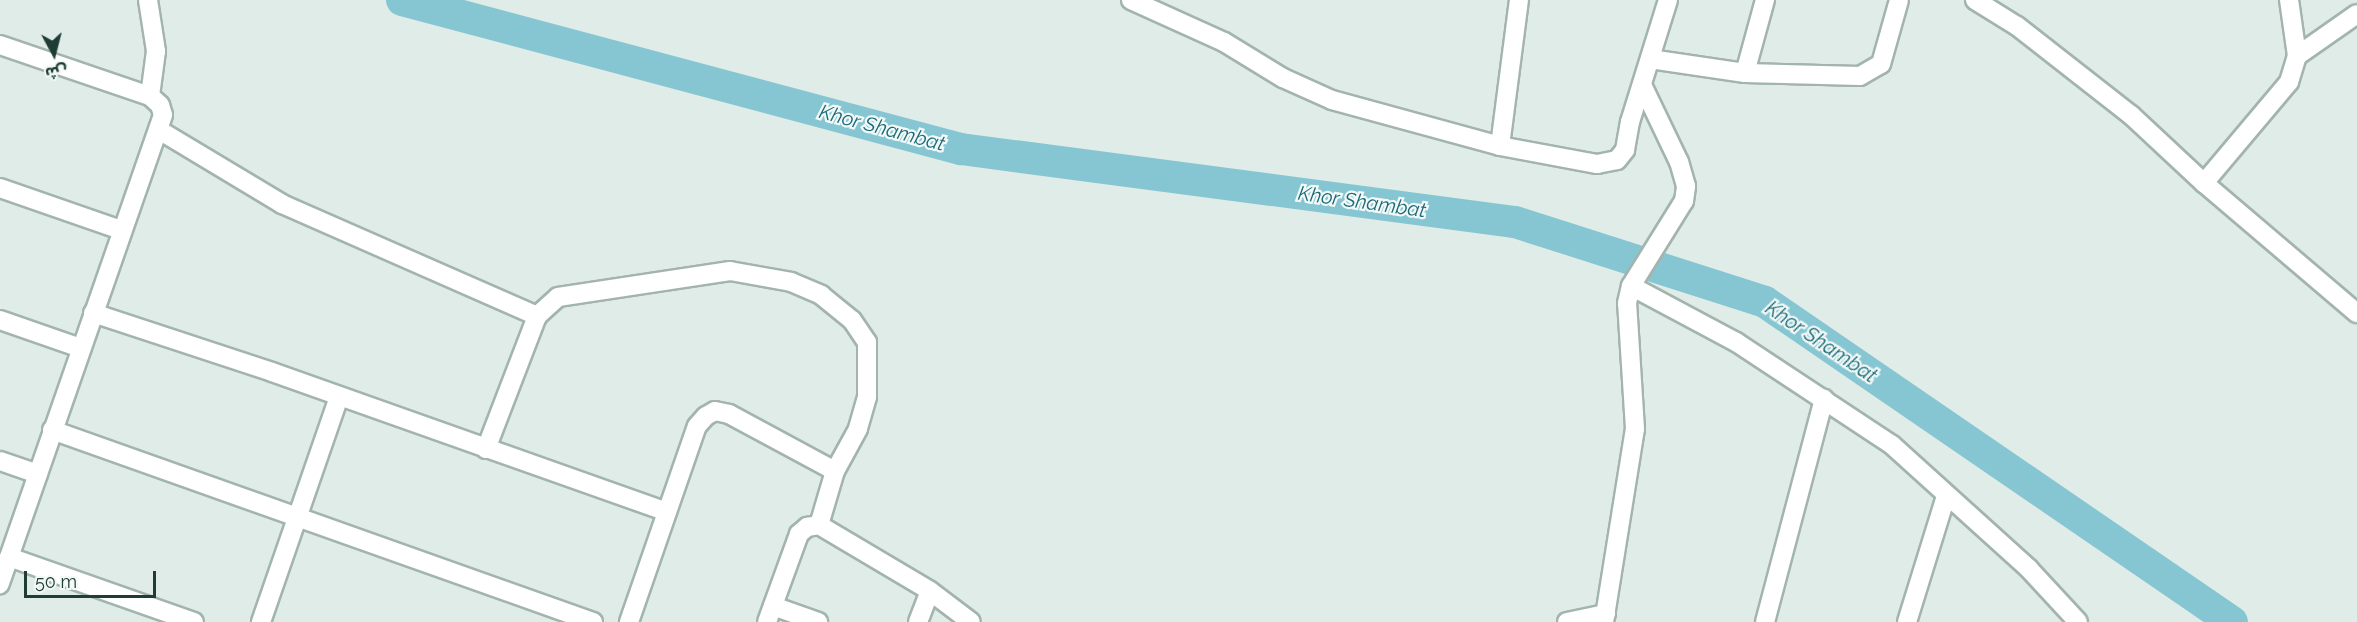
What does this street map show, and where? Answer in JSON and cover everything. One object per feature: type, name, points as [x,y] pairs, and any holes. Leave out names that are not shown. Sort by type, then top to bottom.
[{"type":"street","points":[[148,0],[156,51],[150,96]]},
{"type":"street","points":[[1131,0],[1224,42],[1283,78],[1332,100],[1500,146],[1596,164],[1617,160],[1625,150],[1629,122],[1643,87],[1668,0]]},
{"type":"street","points":[[1500,146],[1519,0]]},
{"type":"street","points":[[1745,73],[1764,0]]},
{"type":"street","points":[[1650,59],[1745,73],[1860,76],[1872,73],[1881,64],[1899,0]]},
{"type":"street","points":[[1975,0],[2017,26],[2131,115],[2204,183],[2357,313]]},
{"type":"street","points":[[2204,183],[2275,103],[2289,82],[2297,56],[2289,0]]},
{"type":"street","points":[[2297,56],[2357,14]]},
{"type":"street","points":[[0,45],[150,96],[160,105],[159,130],[121,230],[0,584]]},
{"type":"street","points":[[1567,622],[1605,618],[1635,429],[1627,319],[1631,286],[1684,201],[1686,186],[1679,162],[1643,87]]},
{"type":"street","points":[[159,130],[282,204],[537,316]]},
{"type":"street","points":[[0,188],[121,230]]},
{"type":"street","points":[[486,449],[537,316],[558,297],[730,271],[791,282],[820,295],[861,330],[867,342],[870,364],[867,397],[858,429],[835,471],[819,525]]},
{"type":"street","points":[[1631,286],[1687,313],[1824,399],[1892,445],[2029,569],[2078,622]]},
{"type":"street","points":[[93,313],[668,512]]},
{"type":"street","points":[[0,320],[81,348]]},
{"type":"street","points":[[261,622],[339,397]]},
{"type":"street","points":[[1765,622],[1824,399]]},
{"type":"street","points":[[629,622],[697,426],[715,411],[729,414],[835,471]]},
{"type":"street","points":[[52,430],[593,622]]},
{"type":"street","points":[[0,461],[38,474]]},
{"type":"street","points":[[1907,622],[1946,496]]},
{"type":"street","points":[[819,622],[770,614],[799,534],[807,527],[819,525],[930,591],[971,622]]},
{"type":"street","points":[[9,557],[194,622]]},
{"type":"street","points":[[918,622],[930,591]]},
{"type":"waterway","name":"Khor Shambat","points":[[402,0],[961,149],[1515,222],[1765,302],[2232,622]]}]
